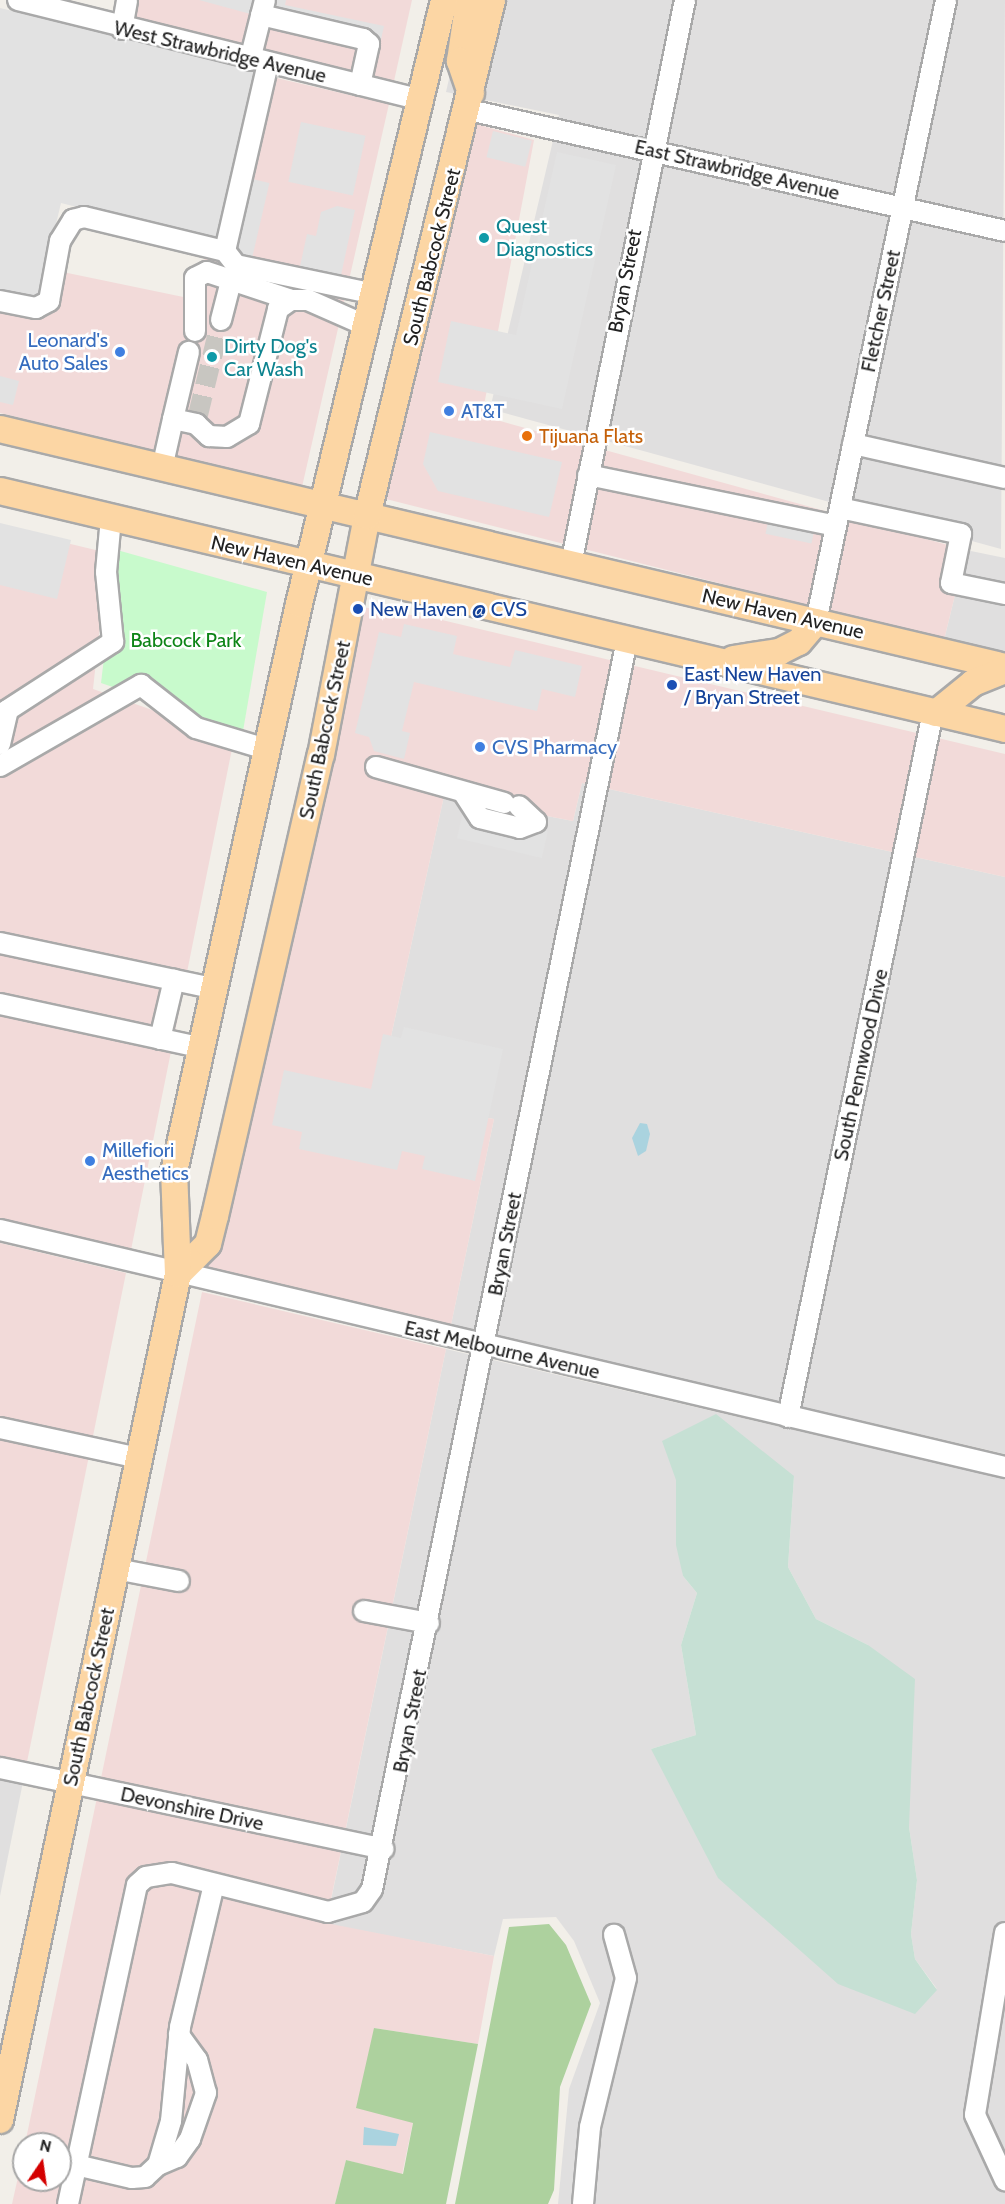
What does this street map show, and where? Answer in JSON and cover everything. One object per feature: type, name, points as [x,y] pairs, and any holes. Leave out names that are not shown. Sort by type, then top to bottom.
[{"type":"main road","name":"South Babcock Street","points":[[0,2120],[177,1274],[174,1172],[217,989],[266,748],[322,507],[423,100],[444,0]]},
{"type":"main road","points":[[469,0],[460,60],[470,103]]},
{"type":"main road","name":"South Babcock Street","points":[[177,1274],[208,1245],[357,577],[367,516],[470,103],[492,0]]},
{"type":"main road","name":"New Haven Avenue","points":[[0,429],[816,622],[1005,669]]},
{"type":"main road","name":"New Haven Avenue","points":[[0,491],[308,566],[1005,729]]},
{"type":"main road","points":[[715,661],[780,652],[800,642],[816,622]]},
{"type":"main road","points":[[935,713],[973,683],[1005,669]]},
{"type":"street","name":"West Strawbridge Avenue","points":[[18,0],[122,29],[423,100]]},
{"type":"street","points":[[122,29],[127,0]]},
{"type":"street","name":"Bryan Street","points":[[571,564],[651,151],[685,0]]},
{"type":"street","name":"Fletcher Street","points":[[816,622],[946,0]]},
{"type":"street","points":[[225,251],[259,62],[263,8],[363,39],[369,45],[360,85]]},
{"type":"street","name":"East Strawbridge Avenue","points":[[470,103],[651,151],[1005,231]]},
{"type":"street","points":[[0,301],[36,308],[49,301],[60,241],[73,220],[84,217],[225,251],[236,265],[375,294]]},
{"type":"street","points":[[195,331],[195,278],[207,272],[291,300],[308,300],[367,326]]},
{"type":"street","points":[[221,320],[231,281]]},
{"type":"street","points":[[173,419],[197,419],[209,436],[227,437],[249,424],[278,309],[291,300]]},
{"type":"street","points":[[162,468],[189,352]]},
{"type":"street","points":[[853,444],[1005,478]]},
{"type":"street","points":[[588,475],[838,517],[961,534],[951,583],[1005,594]]},
{"type":"street","points":[[0,744],[4,712],[113,642],[106,572],[111,518]]},
{"type":"street","name":"Bryan Street","points":[[68,2204],[137,1885],[146,1877],[172,1873],[328,1912],[345,1910],[363,1902],[372,1889],[384,1849],[627,640]]},
{"type":"street","points":[[0,766],[141,685],[196,728],[266,748]]},
{"type":"street","name":"South Pennwood Drive","points":[[788,1417],[935,713]]},
{"type":"street","points":[[376,767],[511,804],[536,822],[520,828],[480,818],[463,792]]},
{"type":"street","points":[[0,943],[217,989]]},
{"type":"street","points":[[160,1039],[174,980]]},
{"type":"street","points":[[0,1004],[203,1048]]},
{"type":"street","name":"East Melbourne Avenue","points":[[0,1230],[177,1274],[1005,1467]]},
{"type":"street","points":[[0,1428],[139,1458]]},
{"type":"street","points":[[116,1569],[179,1581]]},
{"type":"street","points":[[364,1611],[429,1623]]},
{"type":"street","name":"Devonshire Drive","points":[[0,1768],[384,1849]]},
{"type":"street","points":[[158,2166],[171,2121],[179,2035],[214,1884]]},
{"type":"street","points":[[1005,1933],[975,2115],[1005,2180]]},
{"type":"street","points":[[583,2204],[590,2127],[626,1978],[614,1935]]},
{"type":"street","points":[[76,2165],[132,2178],[145,2177],[158,2166],[177,2157],[190,2139],[206,2093],[197,2060],[179,2035]]},
{"type":"shaded area","points":[[138,0],[412,0],[394,81],[134,20]]},
{"type":"shaded area","points":[[199,0],[286,0],[285,5],[384,26],[379,49]]},
{"type":"shaded area","points":[[467,0],[1005,0],[1001,549],[490,409],[559,115],[446,92]]},
{"type":"shaded area","points":[[0,8],[256,70],[216,242],[61,203],[37,304],[0,295]]},
{"type":"shaded area","points":[[259,74],[389,104],[302,487],[0,413],[0,304],[29,265],[193,299]]},
{"type":"shaded area","points":[[301,122],[366,136],[353,195],[288,182]]},
{"type":"shaded area","points":[[476,124],[534,140],[482,416],[966,550],[944,640],[382,498]]},
{"type":"shaded area","points":[[493,131],[532,141],[525,167],[486,157]]},
{"type":"shaded area","points":[[557,152],[616,165],[562,409],[438,382],[451,321],[516,335]]},
{"type":"shaded area","points":[[248,178],[269,183],[252,259],[230,254]]},
{"type":"shaded area","points":[[337,206],[355,210],[340,280],[299,271],[307,234],[316,236],[321,212]]},
{"type":"shaded area","points":[[0,376],[19,381],[13,405],[0,402]]},
{"type":"shaded area","points":[[430,432],[562,462],[549,517],[438,491],[423,464]]},
{"type":"shaded area","points":[[769,517],[815,527],[811,543],[765,534]]},
{"type":"shaded area","points":[[0,523],[71,540],[57,599],[0,585]]},
{"type":"shaded area","points":[[0,527],[108,553],[93,689],[234,739],[131,1250],[0,1218]]},
{"type":"shaded area","points":[[966,550],[1005,558],[1005,655],[944,640]]},
{"type":"shaded area","points":[[362,607],[442,620],[1005,754],[1005,877],[582,783],[573,821],[444,796],[377,1100],[494,1119],[451,1325],[206,1268]]},
{"type":"shaded area","points":[[404,624],[457,636],[453,654],[510,667],[515,650],[582,666],[575,697],[542,689],[537,711],[414,682],[402,731],[410,733],[404,759],[374,751],[369,737],[355,733],[379,632],[401,637]]},
{"type":"shaded area","points":[[582,783],[1005,877],[1005,1454],[451,1325],[494,1119],[377,1100],[444,796],[573,821]]},
{"type":"shaded area","points":[[463,812],[548,832],[542,858],[457,838]]},
{"type":"shaded area","points":[[404,1027],[503,1049],[475,1181],[422,1169],[425,1156],[402,1151],[397,1170],[299,1149],[302,1132],[272,1125],[284,1070],[371,1089],[383,1034],[401,1038]]},
{"type":"shaded area","points":[[0,1243],[126,1273],[27,1762],[0,1757]]},
{"type":"shaded area","points":[[202,1292],[446,1349],[326,1923],[494,1956],[478,2044],[374,2028],[413,2122],[402,2175],[346,2160],[335,2204],[12,2204],[15,2192],[72,2192],[72,2132],[27,2132]]},
{"type":"shaded area","points":[[446,1349],[1005,1479],[1005,2204],[558,2204],[569,2089],[600,2003],[574,1941],[556,1917],[503,1919],[494,1956],[326,1924]],"holes":[[[794,1476],[788,1567],[816,1619],[868,1645],[909,1827],[917,1880],[911,1934],[915,1959],[937,1989],[651,1749],[696,1735],[681,1645],[697,1593],[683,1576],[676,1480]]]},
{"type":"shaded area","points":[[0,1757],[27,1762],[0,1896]]},
{"type":"green space","name":"Babcock Park","points":[[117,550],[267,592],[243,731],[101,683]]},
{"type":"green space","points":[[716,1414],[794,1476],[788,1567],[816,1619],[868,1645],[915,1679],[909,1827],[917,1880],[911,1934],[915,1959],[937,1990],[915,2014],[838,1984],[718,1878],[651,1749],[696,1735],[681,1645],[697,1593],[683,1576],[676,1545],[676,1480],[662,1441]]},
{"type":"green space","points":[[549,1924],[566,1945],[591,2004],[560,2087],[554,2190],[548,2204],[455,2204],[509,1927]]},
{"type":"green space","points":[[374,2028],[478,2044],[446,2204],[335,2204],[346,2160],[403,2174],[413,2123],[356,2108]]},
{"type":"water","points":[[640,1123],[647,1124],[650,1134],[646,1151],[638,1156],[632,1138]]},
{"type":"water","points":[[364,2127],[399,2134],[396,2146],[363,2145]]},
{"type":"tunnel","points":[[198,415],[221,320]]},
{"type":"place","name":"Quest Diagnostics","points":[[484,238]]},
{"type":"place","name":"Leonard's Auto Sales","points":[[120,352]]},
{"type":"place","name":"Dirty Dog's Car Wash","points":[[212,357]]},
{"type":"place","name":"AT&T","points":[[449,411]]},
{"type":"place","name":"Tijuana Flats","points":[[527,436]]},
{"type":"place","name":"New Haven @ CVS","points":[[358,609]]},
{"type":"place","name":"East New Haven / Bryan Street","points":[[672,685]]},
{"type":"place","name":"CVS Pharmacy","points":[[480,747]]},
{"type":"place","name":"Millefiori Aesthetics","points":[[90,1161]]}]
